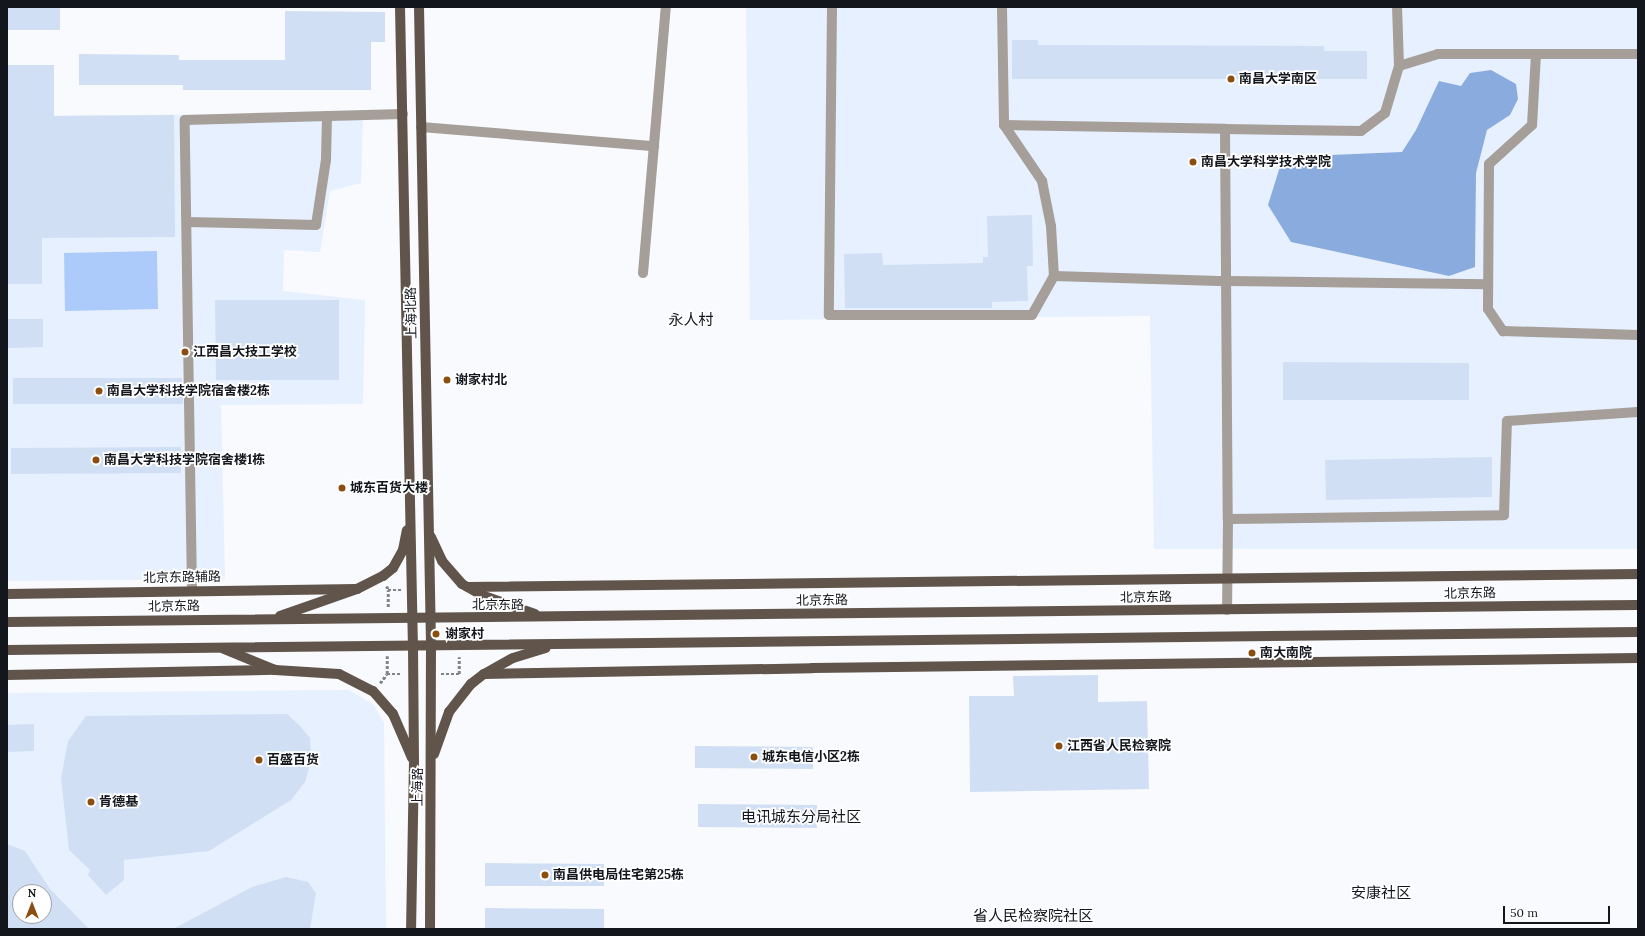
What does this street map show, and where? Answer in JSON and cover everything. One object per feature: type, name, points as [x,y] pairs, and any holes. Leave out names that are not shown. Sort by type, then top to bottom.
[{"type":"main road","name":"上海北路","points":[[400,7],[413,617]]},
{"type":"main road","name":"上海北路","points":[[419,7],[431,618]]},
{"type":"main road","points":[[270,619],[357,589],[382,576],[393,568],[403,550],[411,513]]},
{"type":"main road","points":[[429,532],[442,561],[462,584],[484,596],[543,617]]},
{"type":"main road","name":"北京东路","points":[[468,588],[1638,574]]},
{"type":"main road","name":"北京东路辅路","points":[[7,594],[357,589]]},
{"type":"main road","name":"北京东路","points":[[7,622],[1638,605]]},
{"type":"main road","name":"上海路","points":[[411,929],[414,761],[413,617]]},
{"type":"main road","name":"上海路","points":[[430,929],[431,618]]},
{"type":"main road","points":[[7,650],[218,647],[413,647],[558,644],[1638,632]]},
{"type":"main road","points":[[431,761],[449,712],[471,684],[484,674],[513,658],[558,644]]},
{"type":"main road","points":[[218,647],[275,670]]},
{"type":"main road","points":[[484,674],[812,668],[1638,658]]},
{"type":"main road","points":[[7,675],[275,670],[339,674],[373,691],[393,714],[414,761]]},
{"type":"lane","points":[[643,273],[666,7]]},
{"type":"lane","points":[[832,7],[829,315],[1032,315],[1054,276],[1051,226],[1042,181],[1004,125],[1002,7]]},
{"type":"lane","points":[[1004,125],[1361,131],[1385,113],[1399,66],[1397,7]]},
{"type":"lane","points":[[1399,66],[1438,54],[1638,54]]},
{"type":"lane","points":[[1536,54],[1532,125],[1489,164],[1488,308],[1503,331],[1638,335]]},
{"type":"lane","points":[[192,591],[185,120],[403,114]]},
{"type":"lane","points":[[187,222],[316,225],[326,160],[327,116]]},
{"type":"lane","points":[[422,127],[654,146]]},
{"type":"lane","points":[[1225,129],[1228,519],[1226,610]]},
{"type":"lane","points":[[1054,276],[1488,284]]},
{"type":"lane","points":[[1228,519],[1504,515],[1507,421],[1638,412]]},
{"type":"path","points":[[388,590],[388,617]]},
{"type":"path","points":[[386,674],[387,647]]},
{"type":"shaded area","name":"南昌大学科学技术学院","points":[[746,7],[1638,7],[1638,549],[1154,549],[1150,316],[750,320]]},
{"type":"shaded area","points":[[1491,70],[1516,84],[1518,99],[1510,115],[1487,130],[1476,173],[1475,267],[1449,276],[1291,242],[1268,205],[1283,157],[1402,152],[1416,130],[1439,81],[1461,86],[1470,73]]},
{"type":"shaded area","name":"江西昌大技工学校","points":[[363,113],[361,183],[330,191],[320,252],[284,250],[283,291],[365,300],[363,404],[221,405],[225,579],[7,581],[7,116]]},
{"type":"shaded area","points":[[157,251],[158,309],[65,311],[64,253]]},
{"type":"shaded area","points":[[349,690],[374,705],[384,723],[386,929],[7,929],[7,693]]},
{"type":"building","points":[[7,7],[60,7],[60,30],[7,30]]},
{"type":"building","points":[[285,11],[385,12],[385,42],[371,42],[371,90],[183,90],[183,85],[79,85],[79,54],[179,55],[179,60],[285,60]]},
{"type":"building","points":[[1012,40],[1038,40],[1038,45],[1324,46],[1324,51],[1367,51],[1367,79],[1012,79]]},
{"type":"building","points":[[7,65],[54,65],[54,116],[174,115],[175,237],[42,238],[42,284],[7,284]]},
{"type":"building","points":[[1032,215],[1033,266],[1027,266],[1028,301],[992,302],[992,308],[845,308],[844,254],[882,253],[883,265],[983,263],[983,257],[988,257],[987,216]]},
{"type":"building","points":[[215,300],[339,300],[339,380],[216,380]]},
{"type":"building","points":[[7,319],[43,319],[43,347],[7,348]]},
{"type":"building","points":[[1283,362],[1469,363],[1469,400],[1283,400]]},
{"type":"building","name":"南昌大学科技学院宿舍楼2栋","points":[[13,378],[182,378],[183,404],[13,404]]},
{"type":"building","name":"南昌大学科技学院宿舍楼1栋","points":[[181,447],[181,473],[11,474],[11,448]]},
{"type":"building","points":[[1492,457],[1492,497],[1326,500],[1325,460]]},
{"type":"building","name":"江西省人民检察院","points":[[1098,675],[1098,702],[1147,701],[1149,789],[970,792],[969,696],[1014,696],[1013,676]]},
{"type":"building","points":[[287,714],[310,738],[311,761],[305,782],[291,800],[209,851],[124,860],[124,880],[106,895],[88,875],[90,870],[69,850],[61,778],[68,741],[86,716]]},
{"type":"building","points":[[34,724],[34,751],[7,752],[7,725]]},
{"type":"building","name":"城东电信小区2栋","points":[[695,746],[813,747],[813,769],[695,768]]},
{"type":"building","points":[[698,804],[817,805],[817,828],[698,827]]},
{"type":"building","points":[[7,844],[25,851],[47,884],[12,884],[12,924],[52,924],[52,891],[89,929],[7,929]]},
{"type":"building","name":"南昌供电局住宅第25栋","points":[[485,863],[604,864],[604,886],[485,886]]},
{"type":"building","points":[[286,877],[308,882],[316,893],[310,929],[173,929],[252,887]]},
{"type":"building","points":[[485,908],[604,909],[604,929],[485,929]]},
{"type":"place","name":"南昌大学南区","points":[[1231,79]]},
{"type":"place","name":"南昌大学科学技术学院","points":[[1193,162]]},
{"type":"place","name":"江西昌大技工学校","points":[[185,352]]},
{"type":"place","name":"谢家村北","points":[[447,380]]},
{"type":"place","name":"南昌大学科技学院宿舍楼2栋","points":[[99,391]]},
{"type":"place","name":"南昌大学科技学院宿舍楼1栋","points":[[96,460]]},
{"type":"place","name":"城东百货大楼","points":[[342,488]]},
{"type":"place","name":"谢家村","points":[[436,634]]},
{"type":"place","name":"南大南院","points":[[1252,653]]},
{"type":"place","name":"江西省人民检察院","points":[[1059,746]]},
{"type":"place","name":"城东电信小区2栋","points":[[754,757]]},
{"type":"place","name":"百盛百货","points":[[259,760]]},
{"type":"place","name":"肯德基","points":[[91,802]]},
{"type":"place","name":"南昌供电局住宅第25栋","points":[[545,875]]},
{"type":"district","name":"永人村","points":[[691,320]]},
{"type":"district","name":"电讯城东分局社区","points":[[801,817]]},
{"type":"district","name":"安康社区","points":[[1381,893]]},
{"type":"district","name":"省人民检察院社区","points":[[1033,916]]}]
